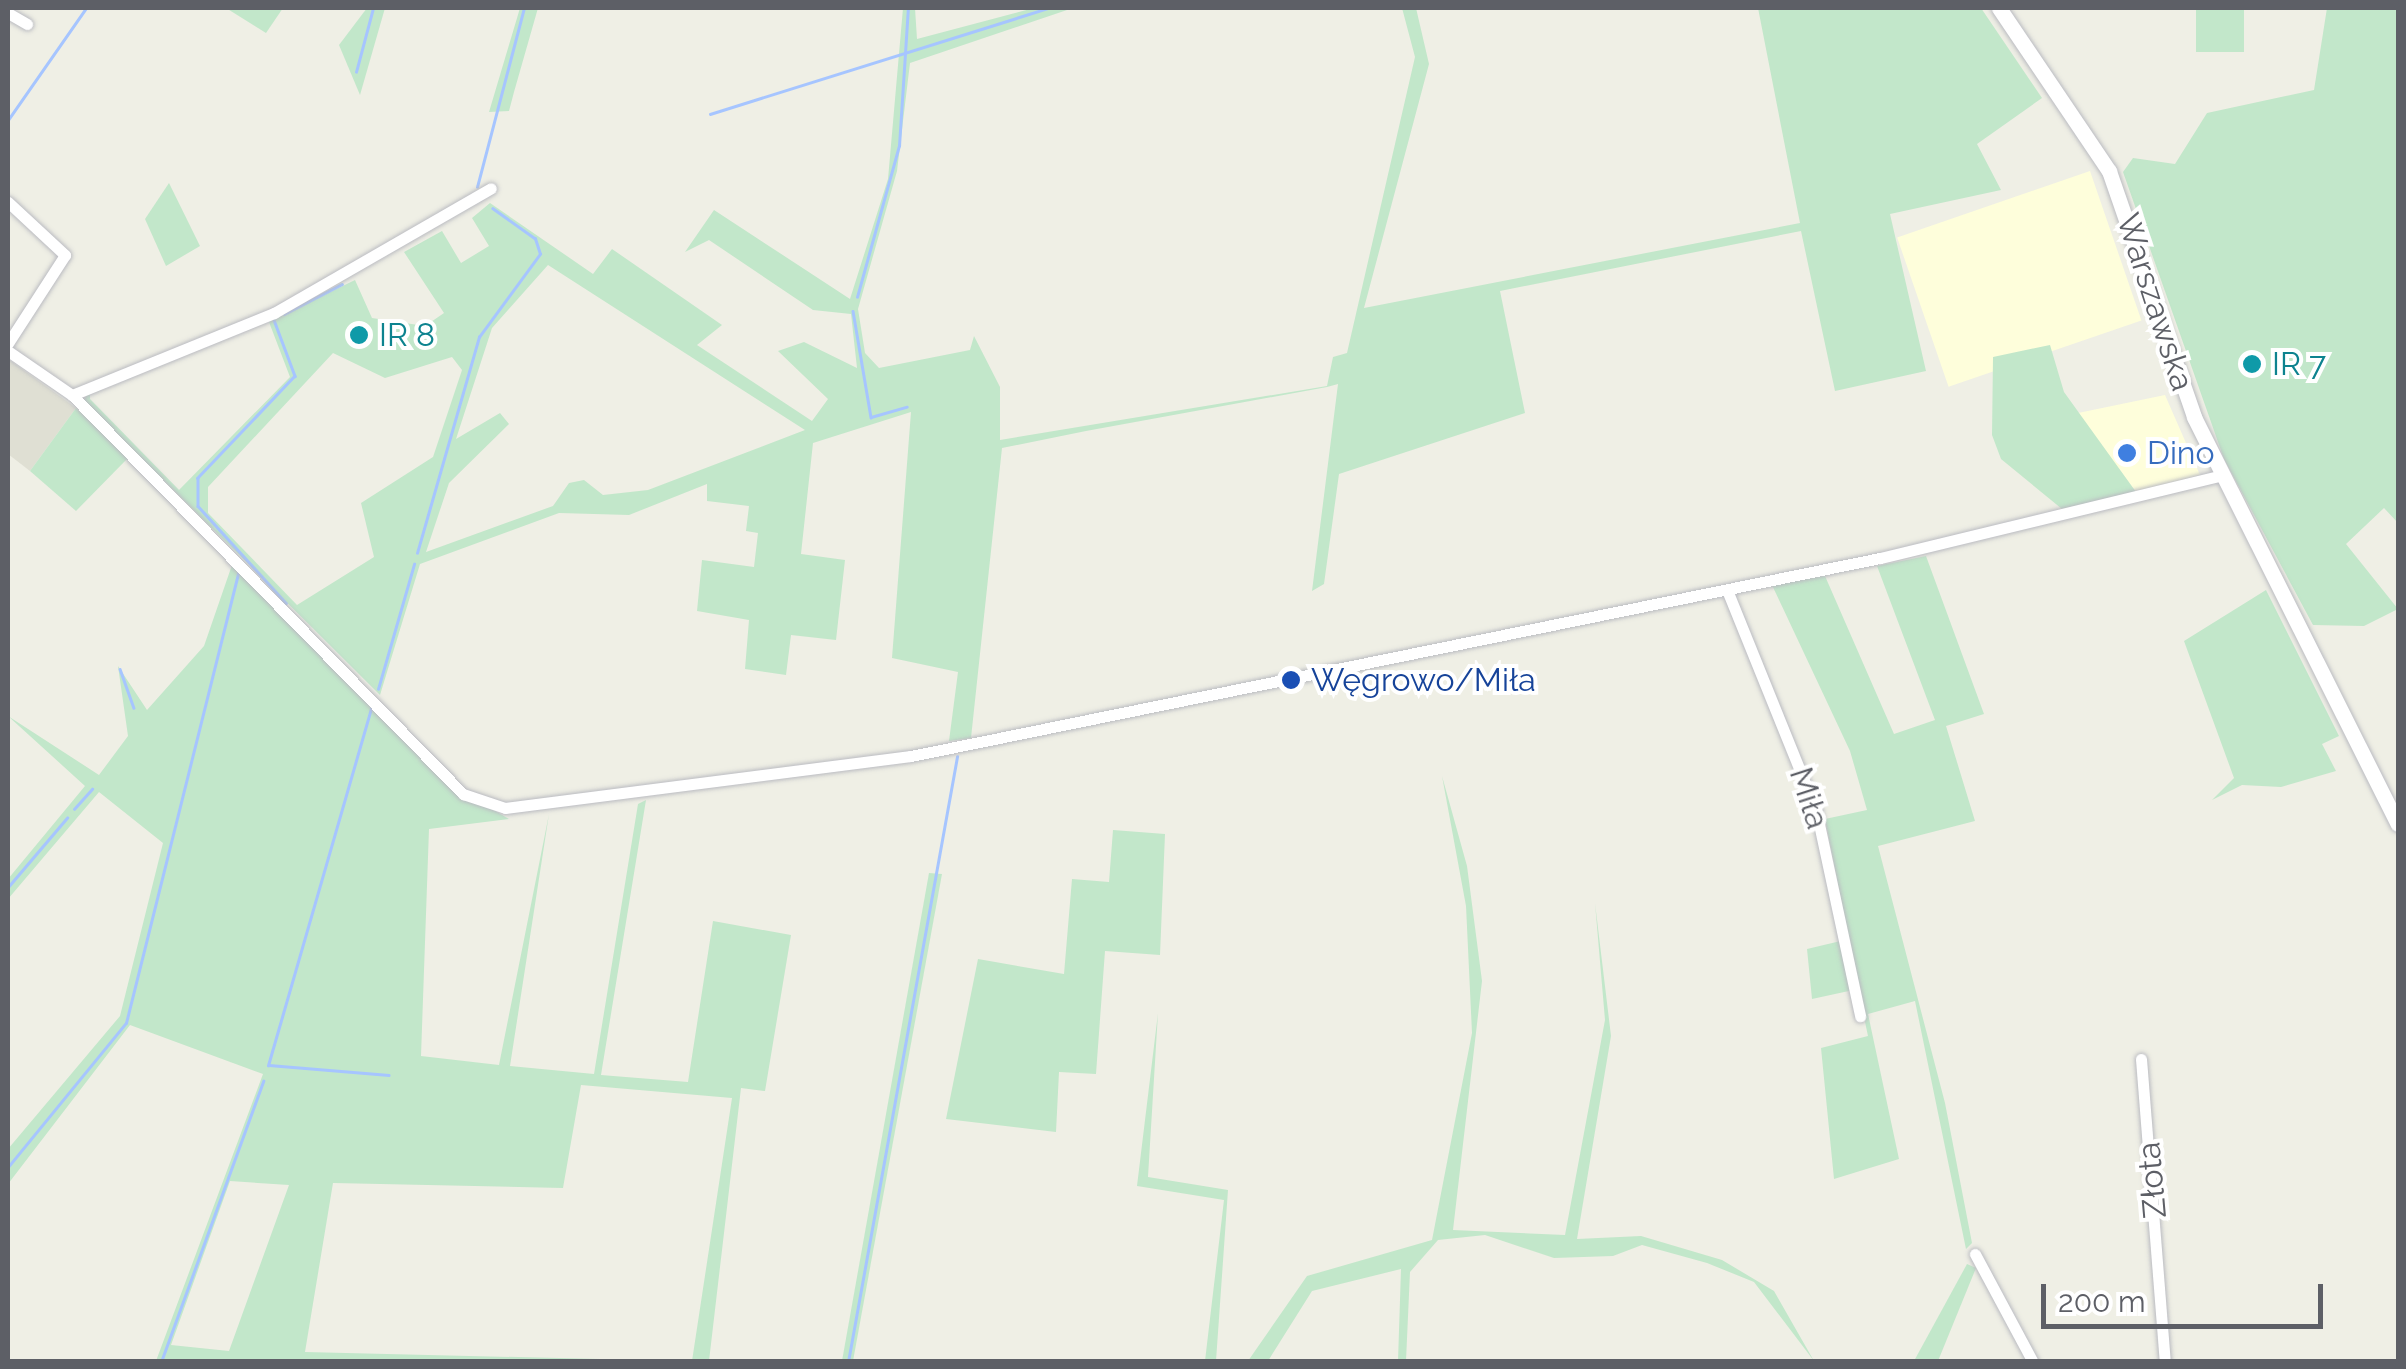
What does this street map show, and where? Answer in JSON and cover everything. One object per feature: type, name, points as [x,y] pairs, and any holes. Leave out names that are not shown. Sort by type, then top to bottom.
[{"type":"main road","name":"Warszawska","points":[[1998,8],[2109,172],[2180,385],[2398,824]]},
{"type":"street","points":[[8,13],[27,24]]},
{"type":"street","points":[[72,395],[274,313],[491,188]]},
{"type":"street","points":[[8,202],[64,255],[8,347],[72,395],[463,794],[505,808],[911,756],[1727,590],[2222,475]]},
{"type":"street","name":"Miła","points":[[1727,590],[1816,810],[1860,1016]]},
{"type":"street","name":"Złota","points":[[2142,1058],[2165,1362]]},
{"type":"street","points":[[1975,1254],[2032,1362]]},
{"type":"shaded area","points":[[226,8],[283,8],[266,33]]},
{"type":"shaded area","points":[[367,8],[385,8],[360,95],[339,45]]},
{"type":"shaded area","points":[[520,8],[538,8],[509,111],[489,112]]},
{"type":"shaded area","points":[[903,8],[915,8],[917,39],[1034,8],[1073,8],[910,63],[897,171],[858,309],[865,353],[879,368],[970,350],[974,336],[1000,387],[1000,440],[1327,386],[1333,357],[1347,353],[1415,57],[1402,8],[1416,8],[1429,64],[1364,308],[1800,223],[1758,8],[1981,8],[2042,98],[1977,144],[2001,190],[1890,214],[1926,371],[1835,391],[1801,231],[1500,291],[1525,413],[1339,474],[1324,584],[1312,591],[1338,384],[1002,448],[971,738],[949,741],[958,672],[892,658],[911,412],[813,443],[801,554],[845,560],[836,640],[791,635],[786,675],[745,669],[749,620],[697,611],[702,560],[754,567],[758,533],[746,531],[749,506],[707,501],[707,484],[629,515],[559,513],[420,564],[380,695],[84,401],[90,385],[90,399],[179,490],[290,377],[269,322],[355,280],[372,318],[425,326],[444,313],[404,252],[442,231],[461,263],[489,246],[472,218],[490,203],[593,274],[612,249],[722,325],[697,345],[812,421],[828,399],[778,351],[804,342],[857,368],[851,314],[813,310],[709,240],[685,252],[714,210],[850,299],[888,179]],"holes":[[[548,265],[805,430],[648,490],[603,495],[584,480],[569,483],[553,506],[426,552],[449,483],[509,424],[500,413],[456,439],[492,328]],[[333,353],[385,378],[452,357],[462,370],[433,457],[361,503],[374,557],[297,605],[208,513],[208,487]]]},
{"type":"shaded area","points":[[2196,8],[2244,8],[2244,52],[2196,52]]},
{"type":"shaded area","points":[[2327,8],[2398,8],[2398,523],[2384,508],[2346,544],[2398,609],[2364,626],[2313,625],[2224,459],[2123,172],[2133,158],[2175,164],[2207,113],[2314,90]]},
{"type":"shaded area","points":[[2090,171],[2141,320],[1949,387],[1897,237]]},
{"type":"shaded area","points":[[169,183],[200,246],[166,266],[145,219]]},
{"type":"shaded area","points":[[2050,345],[2064,392],[2136,492],[2062,509],[2001,459],[1992,435],[1993,357]]},
{"type":"shaded area","points":[[8,359],[76,408],[30,471],[8,454]]},
{"type":"shaded area","points":[[2165,395],[2200,475],[2136,492],[2078,413]]},
{"type":"shaded area","points":[[76,408],[128,458],[76,511],[30,471]]},
{"type":"shaded area","points":[[1926,556],[1984,714],[1946,726],[1975,821],[1878,846],[1945,1103],[1972,1243],[1966,1249],[1915,1001],[1868,1014],[1899,1159],[1834,1179],[1821,1048],[1868,1036],[1858,989],[1812,999],[1807,949],[1849,939],[1825,819],[1867,810],[1850,751],[1772,585],[1825,576],[1894,734],[1935,720],[1877,566]]},
{"type":"shaded area","points":[[232,565],[442,780],[509,819],[429,829],[421,1056],[499,1065],[549,814],[510,1066],[594,1074],[638,804],[646,800],[601,1075],[688,1082],[713,921],[791,935],[765,1091],[741,1088],[709,1361],[692,1361],[732,1098],[581,1085],[563,1188],[333,1183],[305,1352],[683,1361],[156,1361],[263,1074],[130,1025],[8,1184],[8,1149],[120,1016],[163,843],[99,792],[8,899],[8,879],[85,786],[8,716],[99,775],[128,736],[118,666],[147,710],[204,646]],"holes":[[[230,1181],[289,1185],[229,1351],[171,1345]]]},
{"type":"shaded area","points":[[2266,590],[2339,736],[2322,744],[2336,771],[2281,787],[2242,785],[2212,800],[2234,778],[2184,641]]},
{"type":"shaded area","points":[[1442,776],[1467,866],[1482,981],[1453,1230],[1565,1235],[1605,1020],[1595,903],[1611,1036],[1577,1239],[1641,1236],[1722,1260],[1774,1291],[1814,1361],[1754,1282],[1707,1263],[1642,1245],[1613,1256],[1554,1258],[1485,1235],[1438,1240],[1410,1272],[1406,1361],[1398,1361],[1401,1269],[1312,1291],[1268,1361],[1248,1361],[1307,1276],[1432,1240],[1472,1033],[1466,906]]},
{"type":"shaded area","points":[[1113,830],[1165,834],[1160,955],[1105,951],[1096,1074],[1059,1072],[1056,1132],[946,1119],[978,959],[1064,974],[1072,879],[1109,882]]},
{"type":"shaded area","points":[[929,873],[942,874],[853,1361],[842,1361]]},
{"type":"shaded area","points":[[1158,1013],[1148,1177],[1228,1190],[1216,1361],[1205,1361],[1224,1200],[1137,1186]]},
{"type":"shaded area","points":[[1967,1264],[1976,1268],[1938,1361],[1914,1361]]},
{"type":"waterway","points":[[8,120],[86,8]]},
{"type":"waterway","points":[[356,72],[373,8]]},
{"type":"waterway","points":[[477,187],[524,8]]},
{"type":"waterway","points":[[857,297],[899,146],[908,8]]},
{"type":"waterway","points":[[710,114],[1049,8]]},
{"type":"waterway","points":[[417,553],[479,337],[540,254],[535,239],[493,209]]},
{"type":"waterway","points":[[284,314],[342,284]]},
{"type":"waterway","points":[[853,311],[871,417],[907,407]]},
{"type":"waterway","points":[[274,320],[295,376],[198,478],[198,506],[286,603]]},
{"type":"waterway","points":[[378,689],[414,564]]},
{"type":"waterway","points":[[8,1167],[126,1023],[238,573]]},
{"type":"waterway","points":[[120,669],[134,708]]},
{"type":"waterway","points":[[372,707],[269,1065],[389,1075]]},
{"type":"waterway","points":[[848,1362],[957,757]]},
{"type":"waterway","points":[[74,809],[92,789]]},
{"type":"waterway","points":[[8,887],[67,818]]},
{"type":"waterway","points":[[161,1362],[263,1081]]},
{"type":"place","name":"IR 8","points":[[359,335]]},
{"type":"place","name":"IR 7","points":[[2252,364]]},
{"type":"place","name":"Dino","points":[[2127,453]]},
{"type":"place","name":"Węgrowo/Miła","points":[[1291,680]]}]
